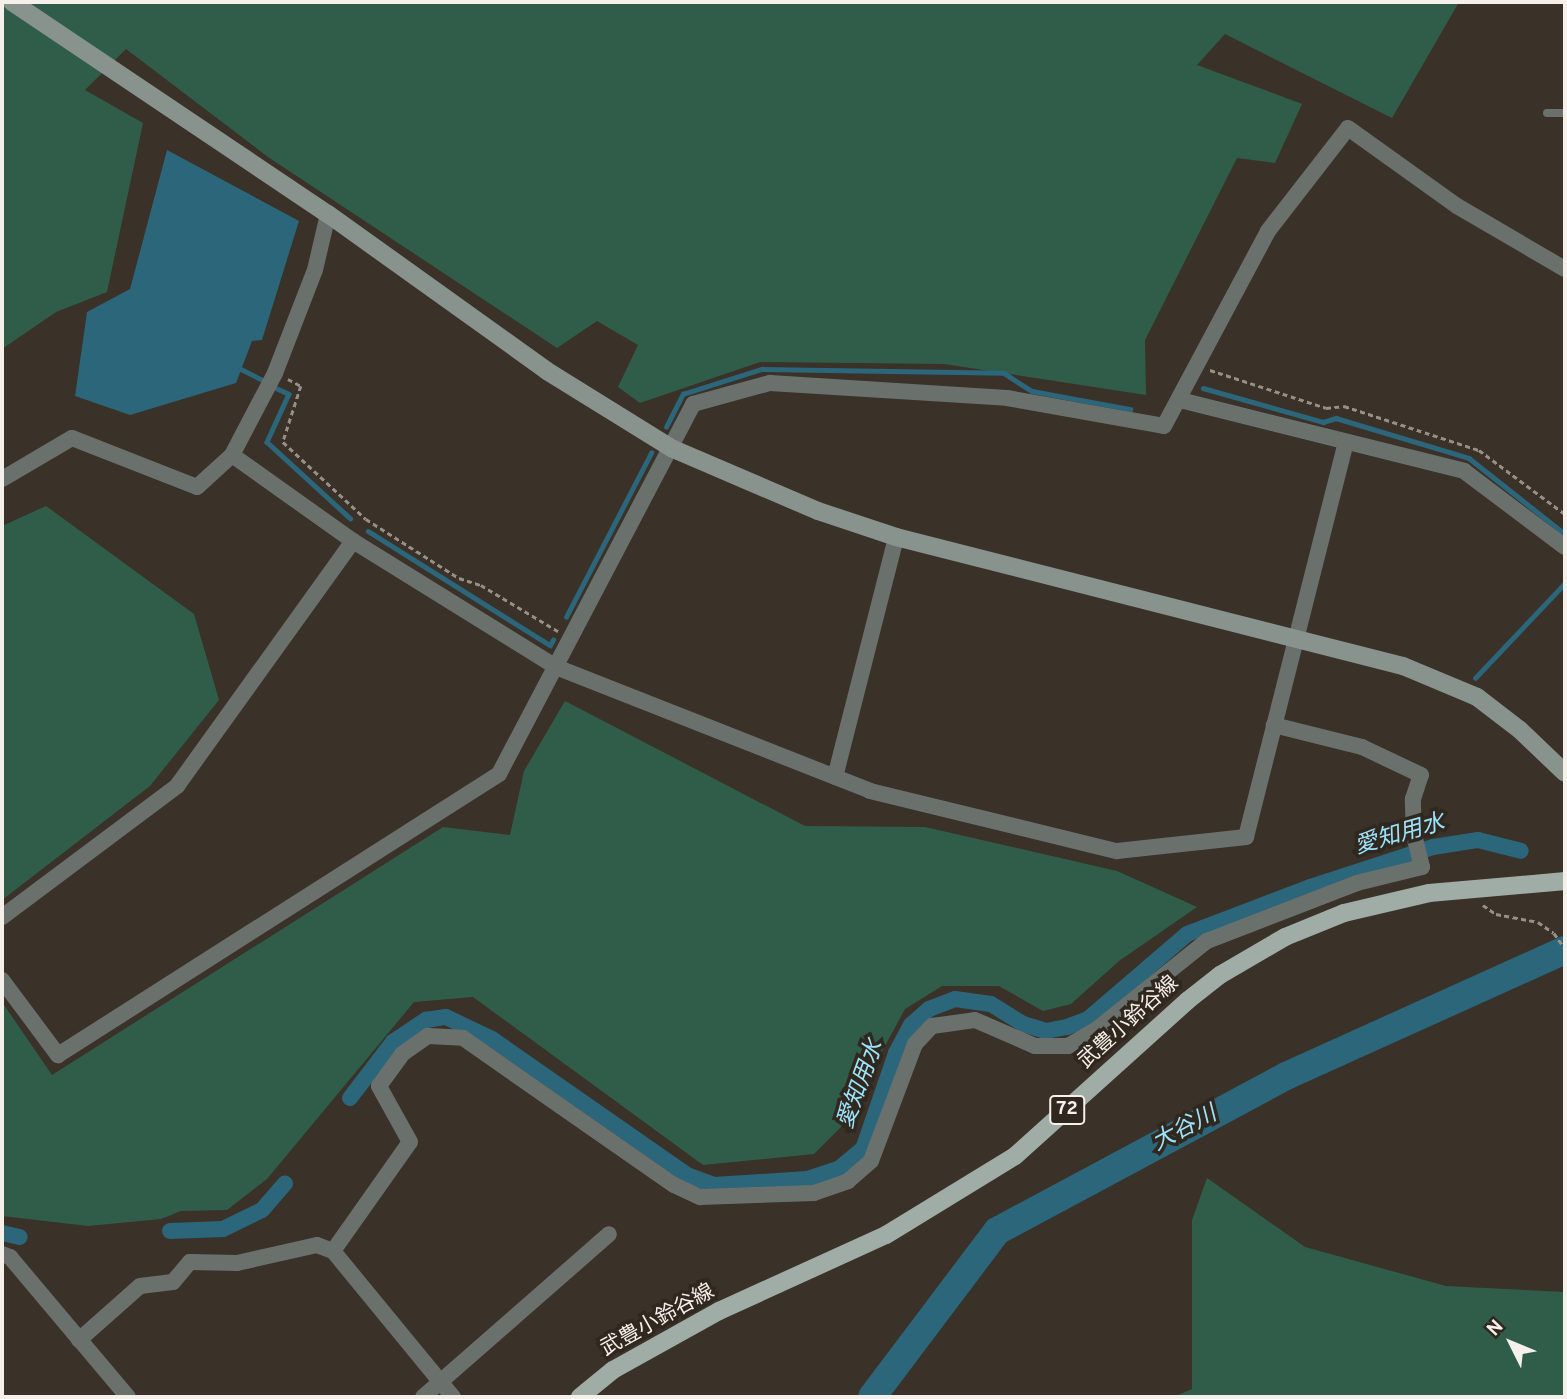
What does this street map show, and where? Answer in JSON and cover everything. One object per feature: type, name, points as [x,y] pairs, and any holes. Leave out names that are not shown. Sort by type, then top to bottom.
[{"type":"main road","name":"武豊小鈴谷線","points":[[580,1397],[613,1370],[719,1311],[886,1235],[1015,1156],[1165,1019],[1247,957],[1344,913],[1429,893],[1565,881]]},
{"type":"street","points":[[12,2],[328,214],[547,371],[671,448],[818,511],[896,537],[1296,641],[1403,666],[1477,697],[1520,730],[1565,773]]},
{"type":"street","points":[[2,980],[58,1055],[499,774],[693,404],[770,383],[1007,398],[1164,426],[1268,231],[1348,128],[1457,206],[1565,269]]},
{"type":"street","points":[[2,479],[72,438],[197,487],[232,455],[275,373],[315,270],[328,214]]},
{"type":"street","points":[[1180,400],[1464,471],[1565,547]]},
{"type":"street","points":[[232,455],[353,541],[556,667],[870,792],[1116,851],[1246,837],[1346,443]]},
{"type":"street","points":[[835,777],[896,537]]},
{"type":"street","points":[[2,916],[177,786],[353,541]]},
{"type":"street","points":[[333,1251],[410,1142],[379,1086],[402,1054],[428,1036],[463,1038],[674,1185],[700,1198],[814,1193],[848,1181],[871,1161],[915,1044],[932,1026],[975,1020],[1035,1046],[1068,1046],[1097,1029],[1207,941],[1357,883],[1422,867],[1415,841],[1413,799],[1421,775],[1362,747],[1274,725]]},
{"type":"street","points":[[423,1397],[609,1234]]},
{"type":"street","points":[[79,1340],[140,1286],[173,1282],[190,1262],[237,1263],[317,1245],[333,1251],[453,1397]]},
{"type":"street","points":[[2,1254],[10,1257],[128,1397]]},
{"type":"lane","points":[[1547,113],[1565,113]]},
{"type":"path","points":[[1197,366],[1326,408],[1344,406],[1479,450],[1565,514]]},
{"type":"path","points":[[275,373],[301,386],[283,442],[366,519],[459,578],[481,585],[571,638]]},
{"type":"path","points":[[1481,888],[1487,911],[1538,922],[1554,933],[1565,949]]},
{"type":"green space","points":[[2,2],[1459,2],[1392,118],[1225,34],[1197,65],[1302,104],[1275,163],[1237,158],[1145,340],[1146,395],[944,364],[760,362],[640,403],[618,387],[638,345],[597,321],[557,348],[268,157],[126,49],[85,90],[143,123],[107,292],[56,312],[2,349]]},
{"type":"green space","points":[[46,506],[194,614],[219,700],[150,786],[2,900],[2,526]]},
{"type":"green space","points":[[565,701],[805,826],[925,827],[1117,871],[1197,907],[1119,961],[1071,1004],[1043,1011],[999,986],[942,986],[905,1009],[841,1127],[814,1154],[703,1165],[473,997],[414,1002],[267,1179],[227,1210],[181,1211],[161,1219],[88,1226],[2,1216],[2,1002],[52,1075],[443,827],[510,835],[524,771]]},
{"type":"green space","points":[[1207,1178],[1305,1247],[1446,1286],[1565,1292],[1565,1397],[1174,1397],[1192,1389],[1192,1220]]},
{"type":"water","points":[[167,150],[299,221],[262,340],[252,341],[236,383],[130,415],[75,396],[87,312],[130,289]]},
{"type":"waterway","points":[[241,369],[263,380]]},
{"type":"waterway","points":[[666,427],[683,394],[762,369],[1004,373],[1032,391],[1130,409]]},
{"type":"waterway","points":[[276,388],[289,394],[267,442],[350,518]]},
{"type":"waterway","points":[[1203,388],[1323,422],[1336,418],[1469,458],[1565,534]]},
{"type":"waterway","points":[[566,617],[651,453]]},
{"type":"waterway","points":[[368,531],[550,645],[553,640]]},
{"type":"waterway","points":[[1475,678],[1565,583]]},
{"type":"waterway","name":"愛知用水","points":[[350,1098],[393,1042],[426,1020],[446,1017],[492,1039],[687,1175],[714,1185],[807,1179],[840,1168],[863,1149],[896,1053],[911,1025],[929,1009],[955,999],[991,1004],[1023,1024],[1046,1031],[1067,1027],[1088,1019],[1187,934],[1310,887],[1433,847],[1478,840],[1521,851]]},
{"type":"waterway","name":"大谷川","points":[[872,1397],[997,1231],[1286,1076],[1565,950]]},
{"type":"waterway","name":"愛知用水","points":[[170,1231],[223,1229],[262,1210],[285,1184]]},
{"type":"waterway","name":"愛知用水","points":[[2,1233],[20,1237]]}]
